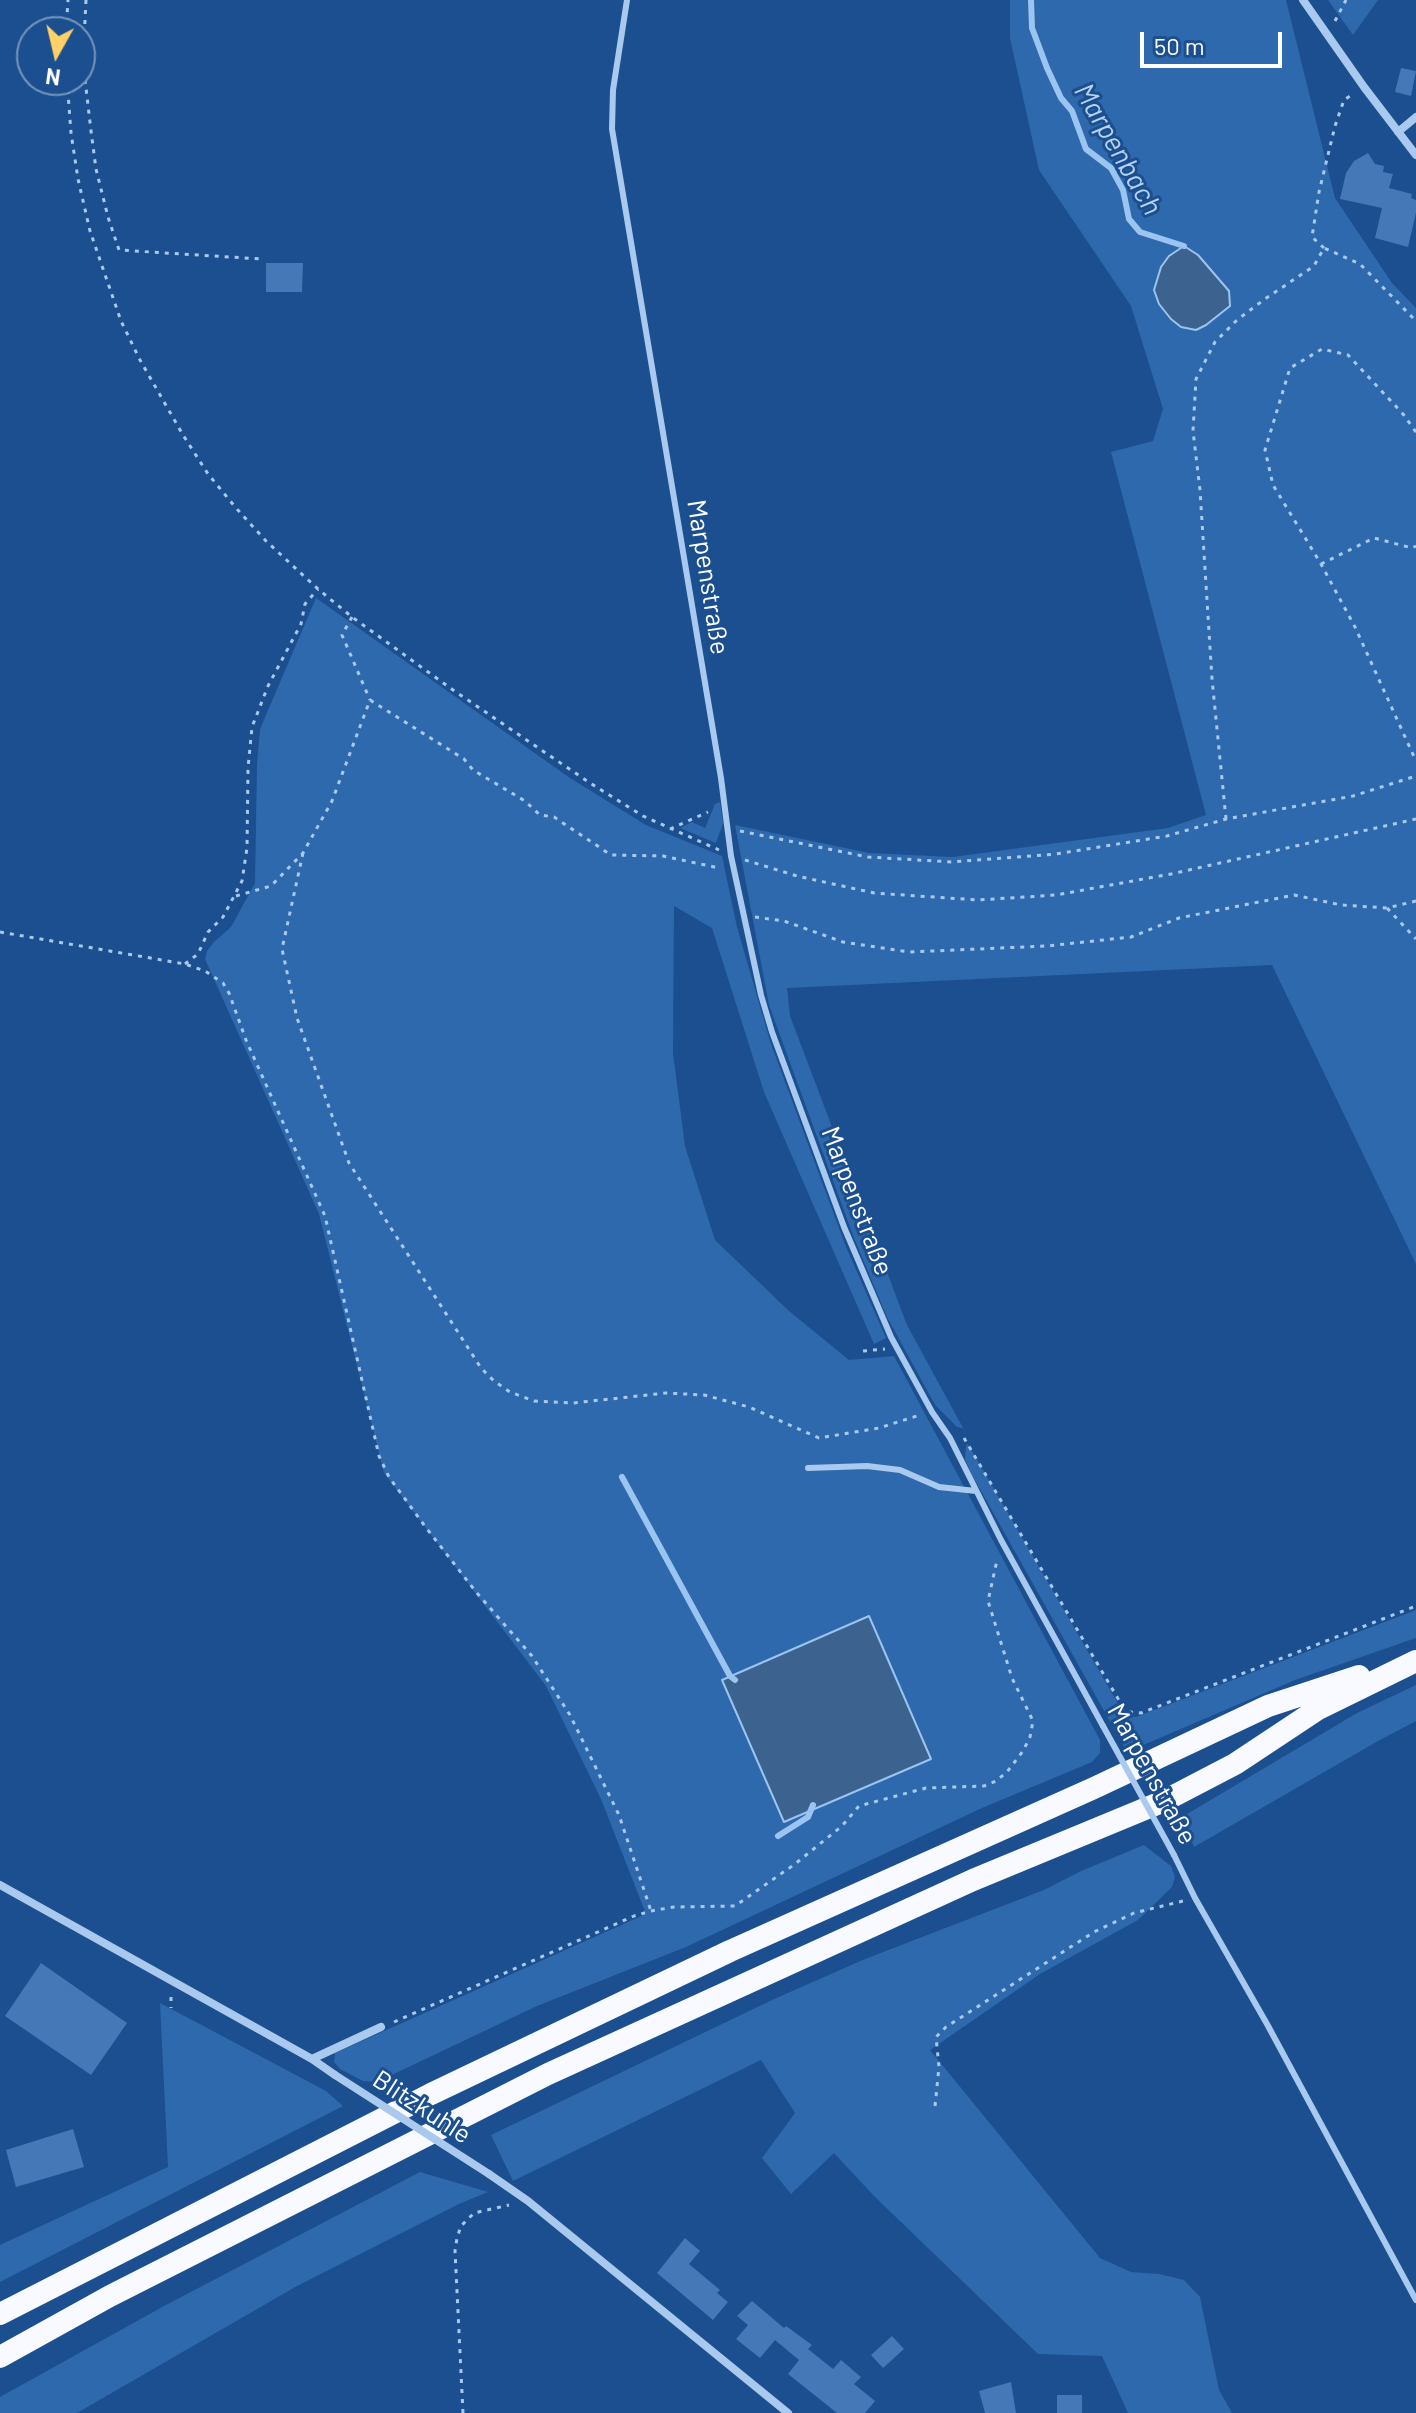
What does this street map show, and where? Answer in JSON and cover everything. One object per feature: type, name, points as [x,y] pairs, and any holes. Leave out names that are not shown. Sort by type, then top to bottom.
[{"type":"highway","points":[[0,2314],[431,2094],[730,1951],[916,1865],[1094,1788],[1268,1706],[1416,1659]]},
{"type":"highway","points":[[0,2357],[110,2296],[548,2074],[973,1880],[1164,1801],[1235,1764],[1318,1709],[1416,1659]]},
{"type":"street","points":[[1303,0],[1416,155]]},
{"type":"street","points":[[1398,132],[1416,117]]},
{"type":"street","name":"Blitzkuhle","points":[[0,1885],[312,2059],[489,2174],[528,2201],[788,2413]]},
{"type":"street","points":[[312,2059],[381,2027]]},
{"type":"lane","name":"Marpenstraße","points":[[627,0],[613,90],[612,129],[696,622],[731,856],[772,1032],[844,1227],[896,1346],[950,1438],[1001,1540],[1416,2300]]},
{"type":"lane","points":[[808,1468],[867,1466],[900,1470],[939,1487],[976,1491]]},
{"type":"path","points":[[86,0],[83,62],[96,169],[119,250],[262,259]]},
{"type":"path","points":[[1328,35],[1346,0]]},
{"type":"path","points":[[1364,87],[1344,100],[1319,192],[1312,237],[1324,248],[1360,264],[1416,321]]},
{"type":"path","points":[[69,96],[76,164],[90,231],[121,321],[169,412],[208,474],[266,541],[352,617],[453,690],[643,816],[731,856],[797,876],[874,893],[978,900],[1056,895],[1143,879],[1416,819]]},
{"type":"path","points":[[1226,819],[1193,431],[1196,379],[1215,342],[1256,306],[1314,266],[1324,248]]},
{"type":"path","points":[[1416,432],[1348,355],[1322,349],[1290,368],[1265,450],[1273,485],[1355,627],[1416,761]]},
{"type":"path","points":[[1321,564],[1374,538],[1412,548],[1416,546]]},
{"type":"path","points":[[185,964],[198,954],[208,932],[223,917],[242,881],[247,848],[252,727],[262,700],[301,624],[305,604],[318,589]]},
{"type":"path","points":[[352,617],[342,635],[370,700],[464,759],[473,770],[525,801],[540,815],[554,817],[611,855],[663,856],[734,869]]},
{"type":"path","points":[[236,896],[271,886],[303,853],[332,801],[370,700]]},
{"type":"path","points":[[728,828],[868,857],[952,862],[1056,854],[1167,836],[1226,819],[1353,796],[1416,776]]},
{"type":"path","points":[[670,829],[708,812]]},
{"type":"path","points":[[303,853],[282,949],[297,1018],[333,1119],[349,1163],[481,1368],[494,1381],[510,1392],[534,1401],[573,1403],[666,1393],[704,1395],[749,1407],[819,1438],[879,1428],[932,1412]]},
{"type":"path","points":[[743,912],[754,917],[784,921],[843,942],[909,952],[1047,946],[1131,937],[1179,918],[1294,895],[1341,905],[1387,908],[1416,901]]},
{"type":"path","points":[[1387,908],[1416,939]]},
{"type":"path","points":[[0,932],[185,964],[223,983],[325,1216],[379,1456],[389,1477],[476,1592],[532,1656],[570,1715],[619,1815],[651,1911]]},
{"type":"path","points":[[863,1351],[896,1346]]},
{"type":"path","points":[[966,1438],[1120,1702],[1129,1712],[1141,1713],[1416,1606]]},
{"type":"path","points":[[381,2027],[651,1911],[674,1907],[735,1906],[795,1864],[842,1826],[859,1806],[926,1788],[984,1786],[996,1781],[1023,1751],[1033,1721],[1012,1678],[988,1601],[1001,1540]]},
{"type":"path","points":[[935,2106],[939,2067],[936,2037],[946,2027],[1094,1932],[1134,1913],[1195,1898]]},
{"type":"path","points":[[463,2413],[455,2251],[457,2238],[461,2226],[474,2213],[528,2201]]},
{"type":"shaded area","points":[[1010,0],[1286,0],[1335,198],[1392,283],[1416,308],[1416,1264],[1272,965],[787,988],[790,1016],[907,1325],[963,1428],[957,1427],[936,1406],[929,1394],[887,1317],[854,1238],[769,1005],[735,825],[869,853],[953,857],[1168,828],[1206,815],[1111,452],[1153,441],[1163,409],[1131,306],[1039,170],[1010,38]]},
{"type":"shaded area","points":[[1328,0],[1378,0],[1353,35]]},
{"type":"shaded area","points":[[1184,246],[1198,255],[1229,291],[1230,306],[1196,330],[1181,327],[1171,319],[1159,304],[1154,290],[1161,267],[1169,256]]},
{"type":"shaded area","points":[[316,598],[570,778],[646,825],[722,856],[737,927],[770,1041],[846,1247],[886,1338],[874,1344],[764,1092],[712,928],[674,906],[673,1053],[685,1146],[715,1240],[789,1311],[849,1360],[894,1356],[1100,1740],[1100,1753],[1092,1762],[982,1808],[686,1947],[537,2006],[377,2082],[363,2081],[340,2069],[334,2062],[335,2053],[646,1914],[601,1799],[546,1686],[384,1473],[319,1214],[205,959],[214,942],[231,927],[255,883],[260,729]]},
{"type":"shaded area","points":[[720,802],[723,823],[716,843],[680,828],[692,822],[705,828],[715,804]]},
{"type":"shaded area","points":[[968,1444],[1124,1714],[1136,1717],[1416,1610],[1416,1638],[1295,1680],[1127,1752],[971,1473],[965,1459]]},
{"type":"shaded area","points":[[869,1616],[931,1759],[784,1822],[722,1680]]},
{"type":"shaded area","points":[[1416,1685],[1416,1721],[1194,1847],[1182,1817],[1357,1713]]},
{"type":"shaded area","points":[[1144,1845],[1171,1866],[1175,1877],[1172,1887],[1138,1920],[1040,1974],[930,2050],[1100,2258],[1131,2272],[1184,2280],[1200,2297],[1219,2390],[1232,2413],[1128,2413],[1102,2356],[1038,2354],[874,2196],[834,2153],[791,2194],[762,2158],[795,2113],[761,2060],[513,2181],[491,2135],[772,2000],[865,1959],[1044,1890]]},
{"type":"shaded area","points":[[160,2003],[326,2091],[343,2106],[0,2282],[0,2245],[168,2167]]},
{"type":"shaded area","points":[[420,2172],[488,2192],[297,2286],[77,2413],[0,2413],[0,2397],[164,2306]]},
{"type":"building","points":[[1401,68],[1416,71],[1411,96],[1395,92]]},
{"type":"building","points":[[1368,153],[1375,164],[1384,166],[1383,172],[1393,174],[1389,188],[1412,194],[1411,198],[1416,200],[1408,247],[1375,238],[1382,208],[1340,199],[1346,173],[1354,161]]},
{"type":"building","points":[[266,263],[303,263],[302,292],[266,292]]},
{"type":"building","points":[[41,1963],[127,2023],[91,2075],[5,2016]]},
{"type":"building","points":[[73,2129],[84,2167],[16,2187],[6,2150]]},
{"type":"building","points":[[685,2238],[700,2251],[689,2264],[720,2290],[717,2293],[728,2302],[713,2320],[657,2273]]},
{"type":"building","points":[[752,2301],[784,2328],[786,2326],[812,2345],[808,2349],[833,2369],[841,2360],[861,2377],[854,2384],[875,2401],[865,2413],[837,2413],[788,2374],[799,2360],[775,2340],[760,2358],[736,2339],[748,2325],[737,2316]]},
{"type":"building","points":[[892,2336],[904,2349],[883,2368],[871,2355]]},
{"type":"building","points":[[1011,2382],[1016,2413],[985,2413],[979,2391]]},
{"type":"building","points":[[1057,2395],[1082,2395],[1082,2413],[1057,2413]]},
{"type":"waterway","name":"Marpenbach","points":[[1031,0],[1032,28],[1047,68],[1061,98],[1072,111],[1086,149],[1111,168],[1123,190],[1129,219],[1140,232],[1184,246]]},
{"type":"waterway","points":[[622,1477],[730,1676],[735,1680]]},
{"type":"waterway","points":[[778,1836],[808,1817],[813,1805]]}]
